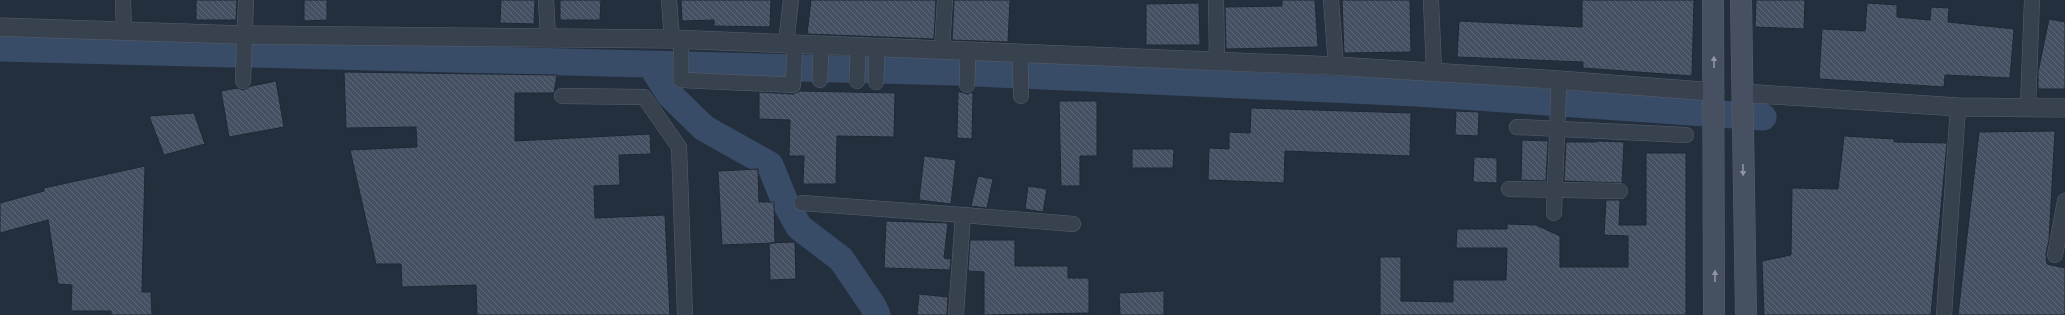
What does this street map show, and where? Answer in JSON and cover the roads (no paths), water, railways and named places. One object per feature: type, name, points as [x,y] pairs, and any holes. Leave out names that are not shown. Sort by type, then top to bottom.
[{"type":"main road","points":[[1714,0],[1714,312]]},
{"type":"main road","points":[[1741,0],[1746,315]]},
{"type":"main road","points":[[1715,96],[1742,99]]},
{"type":"street","points":[[123,0],[124,30]]},
{"type":"street","points":[[244,81],[246,0]]},
{"type":"street","points":[[546,0],[548,36]]},
{"type":"street","points":[[669,0],[678,40],[681,80],[793,85],[791,0]]},
{"type":"street","points":[[942,49],[945,0]]},
{"type":"street","points":[[1216,0],[1217,61]]},
{"type":"street","points":[[1331,0],[1336,66]]},
{"type":"street","points":[[1431,0],[1434,72]]},
{"type":"street","points":[[2028,107],[2032,0]]},
{"type":"street","points":[[0,27],[245,35],[548,36],[968,50],[1021,59],[1217,61],[1434,72],[1559,85],[1715,96]]},
{"type":"street","points":[[820,80],[821,45]]},
{"type":"street","points":[[857,81],[858,47]]},
{"type":"street","points":[[876,82],[877,48]]},
{"type":"street","points":[[967,85],[968,50]]},
{"type":"street","points":[[1021,59],[1021,96]]},
{"type":"street","points":[[1554,213],[1559,85]]},
{"type":"street","points":[[562,96],[644,97],[679,147],[685,315]]},
{"type":"street","points":[[1742,99],[1958,107],[2065,108]]},
{"type":"street","points":[[1944,315],[1958,107]]},
{"type":"street","points":[[1517,127],[1558,123],[1686,135]]},
{"type":"street","points":[[1508,189],[1620,191]]},
{"type":"street","points":[[2055,255],[2065,201]]},
{"type":"street","points":[[802,203],[1073,224]]},
{"type":"street","points":[[956,315],[963,215]]},
{"type":"waterway","points":[[0,48],[232,54]]},
{"type":"waterway","points":[[252,54],[955,72],[1417,93],[1763,117]]},
{"type":"waterway","points":[[651,65],[670,95],[704,128],[770,165],[785,202],[799,227],[841,259],[873,306],[877,315]]}]
